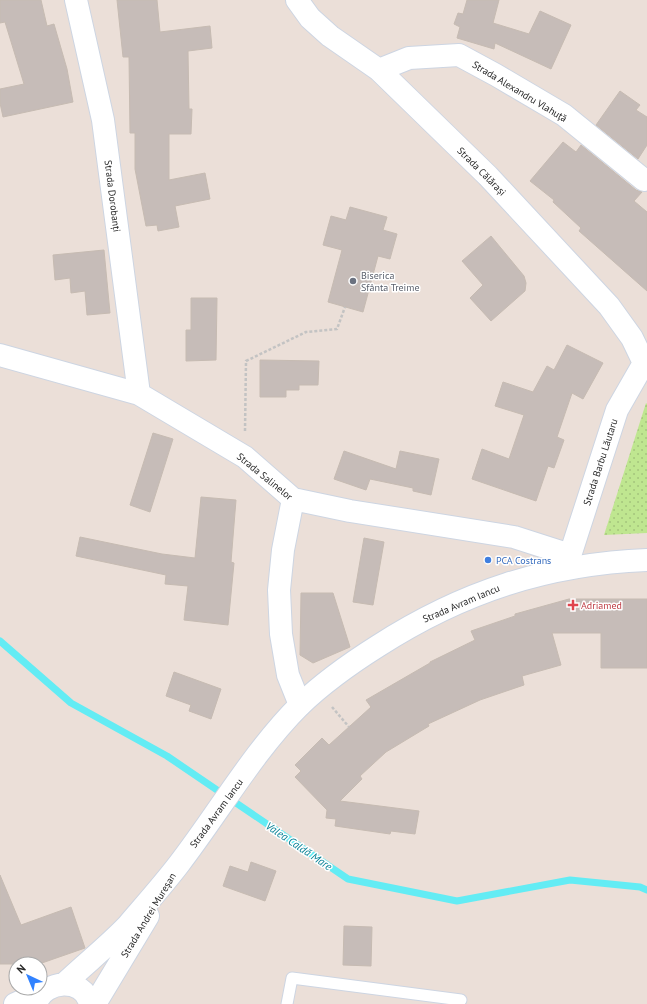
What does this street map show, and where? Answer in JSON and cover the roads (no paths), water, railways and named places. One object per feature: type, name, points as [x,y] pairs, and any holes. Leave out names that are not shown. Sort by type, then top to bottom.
[{"type":"street","name":"Strada Dorobanți","points":[[76,0],[103,120],[139,394]]},
{"type":"street","name":"Strada Călărași","points":[[297,0],[310,18],[330,36],[379,70],[488,176],[609,306],[632,338],[646,362]]},
{"type":"street","name":"Strada Alexandru Vlahuță","points":[[379,70],[409,58],[459,55],[564,115],[644,180]]},
{"type":"street","name":"Strada Salinelor","points":[[0,355],[139,394],[245,457],[293,499],[350,511],[514,537],[568,562]]},
{"type":"street","name":"Strada Barbu Lăutaru","points":[[568,562],[617,410],[646,362]]},
{"type":"street","points":[[293,499],[283,550],[279,590],[281,634],[288,675],[300,705]]},
{"type":"street","name":"Strada Avram Iancu","points":[[178,865],[279,729],[300,705],[359,658],[407,628],[447,607],[500,586],[568,562],[647,560]]},
{"type":"street","name":"Strada Andrei Mureșan","points":[[15,1004],[40,998],[50,987],[64,984],[127,925],[178,865]]},
{"type":"street","name":"Strada Andrei Mureșan","points":[[95,1004],[178,865]]},
{"type":"street","points":[[64,984],[75,986],[83,992],[90,1004]]},
{"type":"lane","points":[[287,1004],[292,978],[461,1000]]},
{"type":"waterway","name":"Valea Caldă Mare","points":[[0,641],[71,703],[167,756],[348,879],[457,901],[570,880],[640,887],[647,890]]},
{"type":"place","name":"Biserica Sfânta Treime","points":[[353,281]]},
{"type":"place","name":"PCA Costrans","points":[[488,560]]},
{"type":"place","name":"Adriamed","points":[[573,605]]}]
